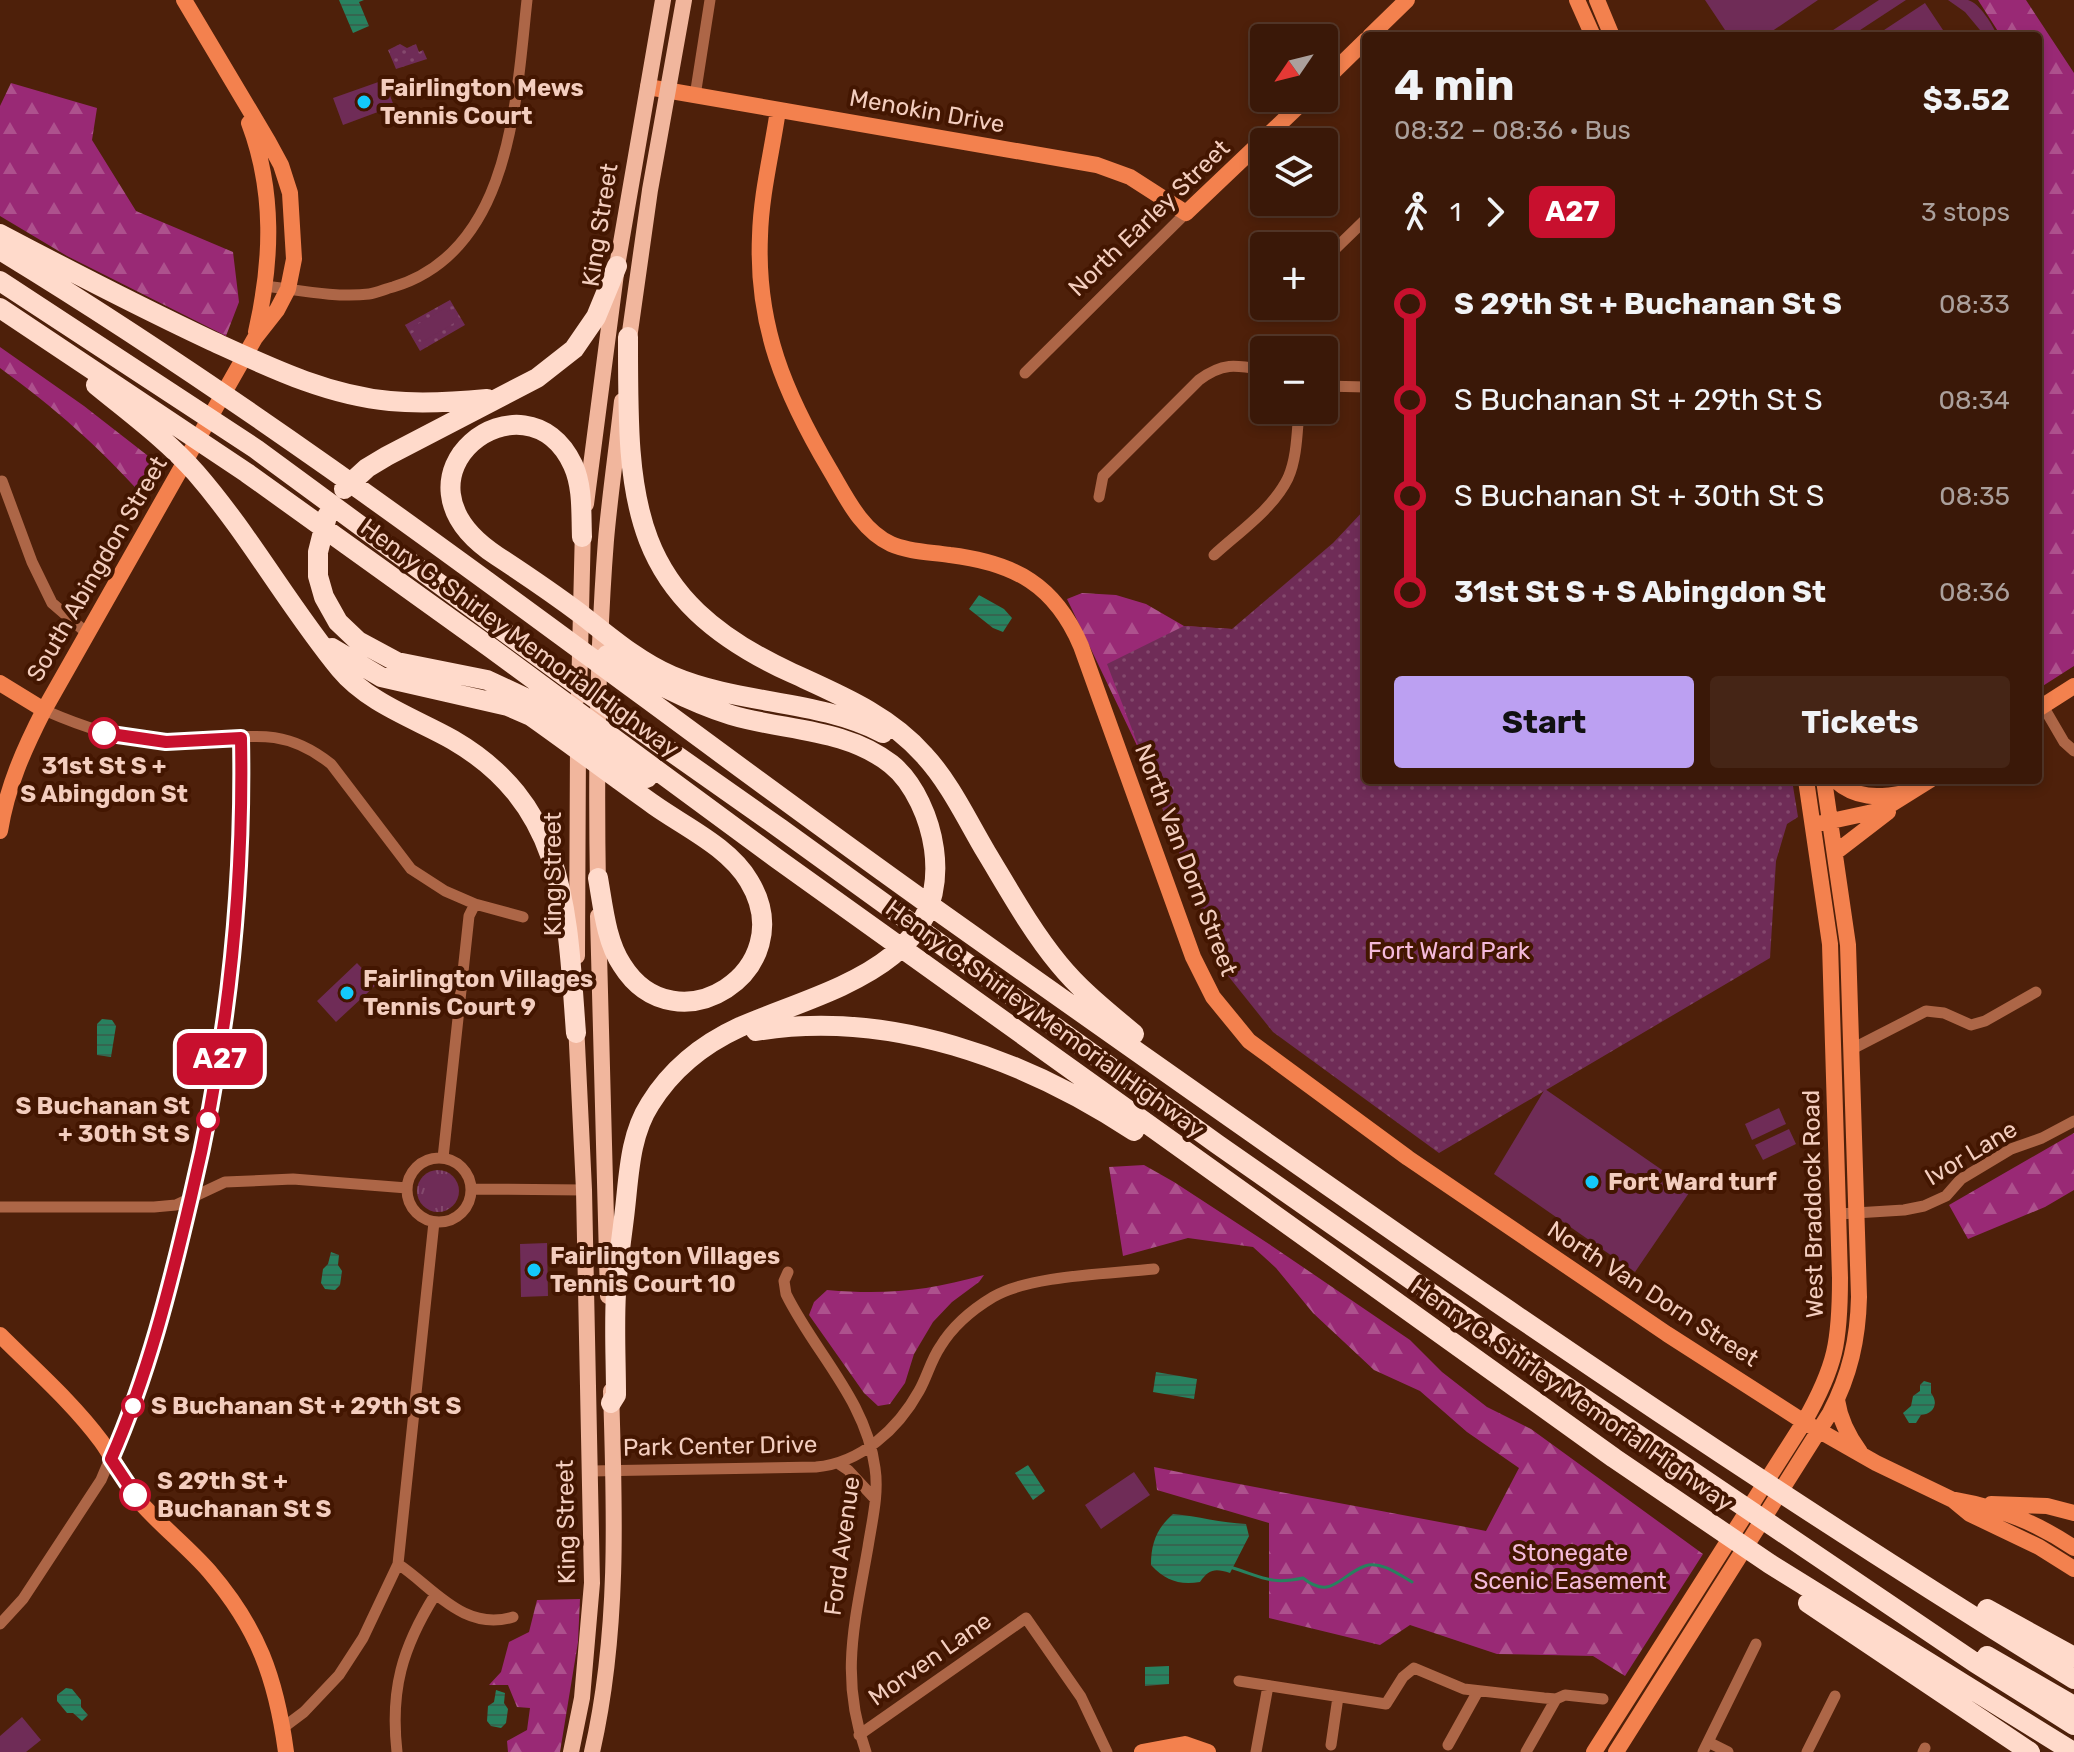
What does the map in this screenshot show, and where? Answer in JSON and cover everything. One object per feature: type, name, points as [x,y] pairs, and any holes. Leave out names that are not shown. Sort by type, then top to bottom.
[{"type":"highway","points":[[0,234],[116,296],[288,376],[337,391],[388,401],[445,403],[499,398]]},
{"type":"highway","name":"Henry G. Shirley Memorial Highway","points":[[0,250],[180,363],[321,460],[929,905],[1538,1330],[1907,1575],[2074,1679]]},
{"type":"highway","points":[[617,266],[596,317],[574,349],[537,378],[367,468],[343,490],[328,513],[318,552],[318,576],[324,597],[338,622],[358,641],[397,662],[487,680],[547,708],[621,761],[776,858]]},
{"type":"highway","points":[[0,281],[256,449],[467,606],[1217,1144],[1720,1492],[2074,1725]]},
{"type":"highway","name":"Henry G. Shirley Memorial Highway","points":[[0,308],[247,473],[1360,1279],[1614,1458],[1643,1494],[1702,1525],[1767,1569],[2073,1752]]},
{"type":"highway","points":[[0,320],[89,380],[160,437],[196,473],[343,673],[380,701],[459,744],[488,765],[517,794],[536,821],[552,856],[563,898],[572,964],[576,1033]]},
{"type":"highway","points":[[628,337],[628,411],[633,486],[652,550],[671,582],[699,615],[730,640],[888,722],[916,745],[945,782],[1039,937],[1086,994],[1301,1165]]},
{"type":"highway","points":[[582,537],[580,490],[574,467],[562,447],[547,435],[518,425],[492,428],[480,433],[467,445],[450,476],[452,498],[463,526],[487,549],[542,585],[634,655],[670,675],[707,689],[833,712],[866,724],[915,754],[945,782]]},
{"type":"highway","points":[[504,593],[658,686],[733,715],[814,730],[860,748],[892,765],[921,801],[937,869],[929,904],[911,937],[883,965],[813,1000],[739,1028],[714,1042],[669,1077],[648,1107],[630,1162],[616,1292],[616,1395],[611,1403]]},
{"type":"highway","points":[[313,633],[356,664],[381,677],[508,706],[531,716],[717,848],[748,879],[761,913],[760,943],[749,969],[729,988],[692,1001],[665,999],[647,991],[632,978],[618,958],[598,878]]},
{"type":"highway","points":[[714,1042],[787,1026],[858,1028],[962,1047],[1007,1063],[1105,1112],[1273,1225],[1360,1279]]},
{"type":"highway","points":[[1767,1569],[2030,1752]]},
{"type":"highway","points":[[1837,1570],[2074,1706]]},
{"type":"highway","points":[[1907,1575],[1947,1584],[2074,1657]]},
{"type":"main road","points":[[184,0],[234,85],[259,135],[281,165],[293,205],[294,259],[288,289],[277,310],[255,338]]},
{"type":"main road","name":"King Street","points":[[571,1752],[582,1698],[592,1583],[584,1190],[576,1033],[582,537],[617,266],[663,0]]},
{"type":"main road","name":"King Street","points":[[592,1752],[603,1702],[614,1583],[596,793],[606,541],[628,337],[684,0]]},
{"type":"main road","points":[[1374,32],[1407,0]]},
{"type":"main road","points":[[1577,0],[1591,32]]},
{"type":"main road","points":[[1597,0],[1610,32]]},
{"type":"main road","points":[[1338,67],[1362,44]]},
{"type":"main road","name":"Menokin Drive","points":[[648,87],[1097,165],[1130,177],[1186,213]]},
{"type":"main road","name":"North Van Dorn Street","points":[[778,110],[760,234],[761,290],[775,358],[800,416],[849,503],[876,536],[904,548],[962,556],[1004,566],[1034,582],[1062,610],[1081,646],[1188,945],[1207,986],[1233,1023],[1267,1057],[1408,1158],[1667,1334],[1811,1426],[1863,1456],[1953,1500],[1970,1514],[2074,1569]]},
{"type":"main road","name":"North Earley Street","points":[[1186,213],[1292,112]]},
{"type":"main road","points":[[255,338],[265,286],[270,220],[259,135]]},
{"type":"main road","points":[[270,220],[284,217],[293,205]]},
{"type":"main road","name":"South Abingdon Street","points":[[0,831],[4,803],[23,751],[44,710],[255,338]]},
{"type":"main road","points":[[0,683],[44,710]]},
{"type":"main road","points":[[2042,707],[2074,686]]},
{"type":"main road","name":"West Braddock Road","points":[[1616,1752],[1811,1426],[1837,1345],[1840,1321],[1839,1214],[1832,975],[1807,784]]},
{"type":"main road","name":"West Braddock Road","points":[[1594,1752],[1811,1426],[1837,1400],[1851,1366],[1858,1328],[1848,945],[1825,784]]},
{"type":"main road","points":[[1841,784],[1853,793],[1875,797],[1906,796]]},
{"type":"main road","points":[[1813,826],[1863,817],[1882,810],[1924,784]]},
{"type":"main road","points":[[1836,852],[1883,818],[1906,796]]},
{"type":"main road","points":[[0,1335],[62,1396],[102,1442],[140,1502],[208,1570],[239,1609],[266,1661],[284,1727],[286,1752]]},
{"type":"main road","points":[[1837,1400],[1846,1429],[1863,1456]]},
{"type":"main road","points":[[1953,1500],[2047,1506],[2074,1513]]},
{"type":"main road","name":"North Van Dorn Street","points":[[1953,1500],[1974,1503],[2012,1516],[2067,1544]]},
{"type":"main road","points":[[2058,1558],[2067,1544],[2065,1530],[2074,1524]]},
{"type":"main road","points":[[1142,1752],[1185,1744],[1208,1752]]},
{"type":"street","points":[[265,286],[370,294],[411,282],[450,255],[465,238],[488,201],[504,156],[527,0]]},
{"type":"street","points":[[695,96],[710,0]]},
{"type":"street","name":"North Earley Street","points":[[1025,373],[1186,213]]},
{"type":"street","points":[[1338,246],[1362,223]]},
{"type":"street","points":[[1099,497],[1103,476],[1199,380],[1224,367],[1250,368]]},
{"type":"street","points":[[1338,386],[1362,387]]},
{"type":"street","points":[[1214,555],[1257,516],[1287,479],[1293,462],[1297,424]]},
{"type":"street","points":[[2,481],[32,562],[52,603],[88,634]]},
{"type":"street","points":[[44,710],[89,728],[138,740],[166,742],[267,735],[294,741],[315,751],[331,764],[411,869],[426,880],[475,904],[523,917]]},
{"type":"street","points":[[2042,711],[2074,751]]},
{"type":"street","points":[[0,1624],[42,1572],[101,1480],[144,1378],[171,1281],[218,1074],[232,946],[242,798],[241,738]]},
{"type":"street","points":[[443,1158],[469,916],[475,904]]},
{"type":"street","points":[[1852,1049],[1926,1011],[1944,1013],[1971,1025],[1985,1021],[2036,992]]},
{"type":"street","name":"Ivor Lane","points":[[1839,1214],[1924,1206],[1946,1196],[1961,1179],[2011,1149],[2042,1138],[2074,1121]]},
{"type":"street","points":[[443,1158],[463,1168],[472,1189],[470,1201],[461,1214],[446,1222],[434,1222],[414,1211],[407,1188],[411,1174],[419,1165],[443,1158]]},
{"type":"street","points":[[0,1207],[176,1205],[225,1182],[293,1179],[407,1188]]},
{"type":"street","points":[[472,1189],[584,1190]]},
{"type":"street","points":[[284,1727],[304,1712],[339,1675],[363,1638],[398,1564],[434,1222]]},
{"type":"street","name":"Park Center Drive","points":[[590,1471],[839,1464],[892,1430],[947,1337],[987,1301],[1030,1284],[1154,1269]]},
{"type":"street","name":"Ford Avenue","points":[[788,1272],[784,1281],[786,1294],[847,1390],[875,1465],[875,1499],[850,1653],[851,1702],[866,1752]]},
{"type":"street","points":[[839,1464],[875,1499]]},
{"type":"street","points":[[398,1564],[451,1607],[480,1619],[513,1617]]},
{"type":"street","points":[[397,1752],[394,1706],[399,1674],[415,1628],[435,1595]]},
{"type":"street","name":"Morven Lane","points":[[859,1735],[1026,1618],[1081,1697],[1107,1752]]},
{"type":"street","points":[[1728,1752],[1706,1747],[1756,1644]]},
{"type":"street","points":[[1239,1681],[1386,1704],[1403,1677],[1414,1668],[1464,1689],[1556,1699],[1565,1695],[1603,1699]]},
{"type":"street","points":[[1256,1752],[1268,1686]]},
{"type":"street","points":[[1448,1745],[1478,1691]]},
{"type":"street","points":[[1807,1752],[1835,1696]]},
{"type":"street","points":[[1331,1745],[1338,1697]]},
{"type":"street","points":[[1526,1752],[1556,1699]]},
{"type":"green space","points":[[1705,0],[1818,0],[1771,32],[1726,32]]},
{"type":"green space","points":[[1879,0],[1906,0],[1857,32],[1830,32]]},
{"type":"green space","points":[[1948,0],[1973,2],[1986,15],[1996,32],[1982,32],[1965,12]]},
{"type":"green space","points":[[1978,0],[2026,0],[2074,73],[2074,666],[2042,686],[2042,32],[1998,32]]},
{"type":"green space","points":[[1925,3],[1944,32],[1881,32]]},
{"type":"green space","points":[[400,44],[407,48],[416,44],[427,59],[396,69],[388,50]]},
{"type":"green space","name":"Fairlington Mews Tennis Court","points":[[384,80],[394,106],[343,125],[333,98]]},
{"type":"green space","points":[[11,83],[97,108],[92,140],[136,211],[233,252],[239,302],[226,336],[67,256],[0,216],[0,106]]},
{"type":"green space","points":[[450,300],[465,325],[420,351],[405,325]]},
{"type":"green space","points":[[445,308],[447,312],[453,309],[457,317],[452,320],[454,323],[422,342],[420,339],[416,342],[411,334],[415,331],[413,327]]},
{"type":"green space","points":[[0,347],[84,406],[161,466],[145,498],[76,429],[0,368]]},
{"type":"green space","name":"Fort Ward Park","points":[[1362,512],[1362,784],[1793,784],[1798,817],[1787,824],[1776,861],[1770,958],[1439,1153],[1273,1032],[1225,972],[1107,664],[1184,626],[1232,629],[1333,543]]},
{"type":"green space","points":[[1082,593],[1116,595],[1146,604],[1184,626],[1232,629],[1152,777],[1067,599]]},
{"type":"green space","name":"Fairlington Villages Tennis Court 9","points":[[357,963],[377,984],[336,1022],[317,1001]]},
{"type":"green space","name":"Fort Ward turf","points":[[1545,1089],[1691,1190],[1635,1272],[1494,1174]]},
{"type":"green space","points":[[1779,1108],[1786,1124],[1752,1140],[1745,1124]]},
{"type":"green space","points":[[1789,1129],[1796,1144],[1763,1160],[1755,1145]]},
{"type":"green space","points":[[2074,1133],[2074,1190],[2045,1207],[1968,1239],[1949,1205]]},
{"type":"green space","name":"Stonegate Scenic Easement","points":[[1144,1165],[1269,1244],[1410,1340],[1442,1372],[1487,1407],[1531,1429],[1703,1554],[1625,1676],[1593,1656],[1497,1654],[1410,1625],[1380,1645],[1269,1618],[1269,1523],[1157,1490],[1154,1467],[1486,1531],[1519,1468],[1467,1432],[1420,1391],[1374,1370],[1313,1313],[1276,1268],[1253,1247],[1188,1238],[1123,1256],[1109,1167]]},
{"type":"green space","points":[[438,1170],[453,1176],[459,1191],[453,1206],[438,1212],[423,1206],[417,1191],[423,1176]]},
{"type":"green space","name":"Fairlington Villages Tennis Court 10","points":[[547,1243],[548,1296],[521,1297],[520,1244]]},
{"type":"green space","points":[[984,1275],[933,1322],[914,1354],[905,1383],[890,1404],[878,1406],[864,1393],[809,1315],[814,1302],[827,1290],[906,1290]]},
{"type":"green space","points":[[1134,1472],[1150,1495],[1101,1529],[1085,1505]]},
{"type":"green space","points":[[580,1599],[578,1642],[560,1752],[508,1752],[507,1741],[527,1730],[530,1708],[517,1707],[508,1685],[489,1685],[501,1672],[509,1642],[529,1632],[537,1600]]},
{"type":"green space","points":[[22,1717],[41,1740],[26,1752],[0,1752],[0,1736]]},
{"type":"shaded area","points":[[339,0],[364,0],[359,2],[369,26],[353,33]]},
{"type":"shaded area","points":[[979,595],[1004,609],[1012,618],[1003,632],[969,609]]},
{"type":"shaded area","points":[[102,1019],[112,1020],[116,1026],[111,1057],[97,1055],[97,1024]]},
{"type":"shaded area","points":[[331,1252],[339,1255],[338,1265],[342,1271],[340,1285],[335,1290],[325,1289],[321,1283]]},
{"type":"shaded area","points":[[1156,1372],[1197,1379],[1194,1399],[1153,1392]]},
{"type":"shaded area","points":[[1924,1381],[1931,1383],[1934,1407],[1929,1413],[1921,1415],[1916,1423],[1909,1423],[1903,1413],[1911,1406],[1913,1396],[1920,1391]]},
{"type":"shaded area","points":[[1028,1465],[1045,1491],[1033,1500],[1015,1473]]},
{"type":"shaded area","points":[[1173,1514],[1246,1524],[1249,1536],[1230,1573],[1213,1571],[1200,1582],[1186,1583],[1173,1581],[1151,1565],[1156,1536]]},
{"type":"shaded area","points":[[1169,1666],[1169,1684],[1145,1686],[1145,1667]]},
{"type":"shaded area","points":[[66,1688],[72,1689],[81,1700],[81,1707],[88,1715],[82,1721],[73,1713],[67,1713],[57,1701],[57,1695]]},
{"type":"shaded area","points":[[496,1690],[505,1693],[504,1703],[508,1709],[506,1723],[501,1728],[491,1726],[487,1721],[488,1706],[494,1702]]},
{"type":"waterway","points":[[1233,1568],[1274,1580],[1303,1578],[1328,1587],[1356,1570],[1377,1565],[1412,1582]]},
{"type":"bus line","name":"A27","points":[[104,733],[166,742],[241,738],[242,798],[236,906],[218,1074],[171,1281],[144,1378],[111,1459],[135,1495]]},
{"type":"place","name":"Fairlington Mews Tennis Court","points":[[364,102]]},
{"type":"place","name":"31st St S + S Abingdon St","points":[[104,733]]},
{"type":"place","name":"Fairlington Villages Tennis Court 9","points":[[347,993]]},
{"type":"place","name":"S Buchanan St + 30th St S","points":[[208,1120]]},
{"type":"place","name":"Fort Ward turf","points":[[1592,1182]]},
{"type":"place","name":"Fairlington Villages Tennis Court 10","points":[[534,1270]]},
{"type":"place","name":"S Buchanan St + 29th St S","points":[[133,1406]]},
{"type":"place","name":"S 29th St + Buchanan St S","points":[[135,1495]]}]
